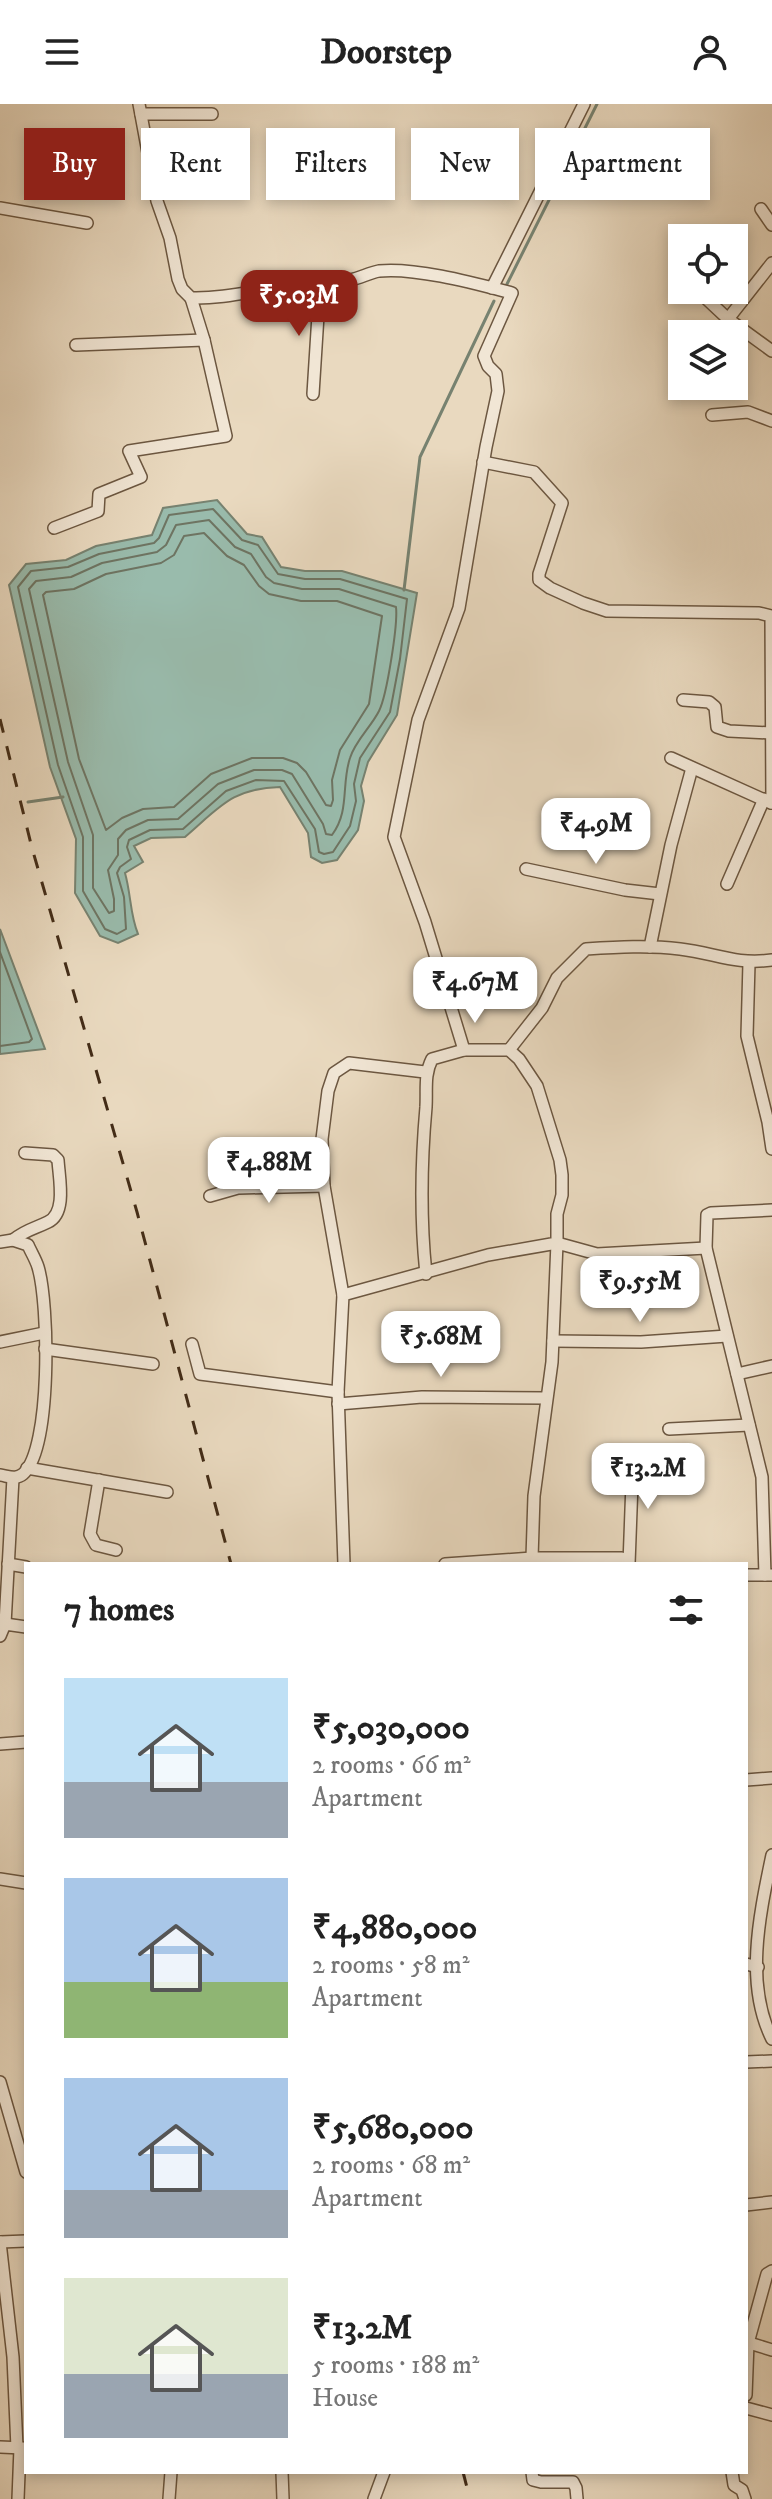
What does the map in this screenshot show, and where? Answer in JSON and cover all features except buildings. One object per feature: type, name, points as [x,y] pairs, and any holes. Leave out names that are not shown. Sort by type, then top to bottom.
[{"type":"street","points":[[492,288],[584,104]]},
{"type":"street","points":[[54,528],[98,511],[99,494],[141,477],[129,451],[226,436],[204,340],[191,298],[178,279],[170,238],[157,201],[140,109],[212,114]]},
{"type":"street","points":[[0,208],[87,223]]},
{"type":"street","points":[[761,209],[772,225]]},
{"type":"street","points":[[728,319],[772,263]]},
{"type":"street","points":[[191,298],[320,284],[389,271],[512,293],[484,356],[496,374],[498,391],[459,608],[418,720],[394,837],[425,922],[464,1050]]},
{"type":"street","points":[[313,394],[320,284]]},
{"type":"street","points":[[712,304],[772,351]]},
{"type":"street","points":[[76,345],[204,340]]},
{"type":"street","points":[[712,415],[748,412],[772,421]]},
{"type":"street","points":[[483,462],[534,472],[562,503],[539,574],[539,580],[550,588],[607,611],[759,613],[771,616],[769,802],[727,884]]},
{"type":"street","points":[[683,700],[709,702],[715,707],[717,727],[729,731],[771,733]]},
{"type":"street","points":[[671,758],[769,802]]},
{"type":"street","points":[[650,947],[671,845],[692,768]]},
{"type":"street","points":[[526,869],[625,890],[660,894]]},
{"type":"street","points":[[509,1050],[542,1008],[557,978],[586,949],[650,947],[681,949],[749,963],[772,960]]},
{"type":"street","points":[[749,963],[747,1036],[772,1149]]},
{"type":"street","points":[[426,1274],[420,1199],[425,1072],[432,1059],[464,1050],[509,1050],[537,1086],[560,1160],[562,1195],[557,1214],[553,1341],[534,1496],[532,1558]]},
{"type":"street","points":[[344,1562],[338,1398],[343,1295],[324,1186],[322,1139],[328,1091],[334,1073],[349,1063],[425,1072]]},
{"type":"street","points":[[13,1240],[28,1228],[52,1221],[60,1209],[58,1160],[53,1155],[25,1153]]},
{"type":"street","points":[[210,1196],[238,1188],[324,1186]]},
{"type":"street","points":[[768,1575],[767,1481],[749,1425],[706,1248],[707,1215],[772,1210]]},
{"type":"street","points":[[0,1242],[13,1240],[28,1245],[38,1268],[46,1367],[39,1441],[22,1475],[13,1478],[0,1475]]},
{"type":"street","points":[[343,1295],[488,1255],[557,1243],[597,1254],[706,1248]]},
{"type":"street","points":[[0,1342],[44,1333]]},
{"type":"street","points":[[553,1341],[641,1342],[727,1336]]},
{"type":"street","points":[[192,1344],[200,1374],[338,1398],[546,1398]]},
{"type":"street","points":[[45,1349],[153,1364]]},
{"type":"street","points":[[737,1374],[772,1366]]},
{"type":"street","points":[[669,1429],[749,1425]]},
{"type":"street","points":[[628,1562],[633,1456]]},
{"type":"street","points":[[27,1468],[167,1492]]},
{"type":"street","points":[[13,1478],[3,1630],[24,1627]]},
{"type":"street","points":[[99,1480],[90,1534],[96,1545],[116,1550]]},
{"type":"street","points":[[474,1562],[532,1558],[622,1558],[626,1562]]},
{"type":"street","points":[[8,1564],[24,1567]]},
{"type":"street","points":[[0,1744],[24,1742]]},
{"type":"street","points":[[748,1780],[772,1778]]},
{"type":"street","points":[[772,1855],[752,1965],[772,2039]]},
{"type":"street","points":[[0,1879],[24,1883]]},
{"type":"street","points":[[758,1937],[772,1939]]},
{"type":"street","points":[[748,2062],[772,2061]]},
{"type":"street","points":[[0,2082],[24,2165]]},
{"type":"street","points":[[748,2205],[772,2202]]},
{"type":"street","points":[[18,2499],[21,2404],[0,2242],[24,2241]]},
{"type":"street","points":[[748,2339],[767,2274],[772,2271]]},
{"type":"street","points":[[748,2342],[772,2350]]},
{"type":"street","points":[[748,2409],[772,2415]]},
{"type":"street","points":[[0,2447],[21,2448]]},
{"type":"street","points":[[169,2499],[171,2474]]},
{"type":"street","points":[[282,2474],[283,2499]]},
{"type":"street","points":[[374,2499],[383,2474]]},
{"type":"street","points":[[532,2474],[533,2480],[541,2482],[573,2482],[577,2493]]},
{"type":"street","points":[[732,2474],[734,2485],[742,2490],[745,2499]]},
{"type":"water","points":[[217,500],[247,534],[262,537],[281,567],[305,571],[342,571],[417,593],[397,715],[368,762],[361,786],[364,801],[358,830],[337,860],[322,863],[311,857],[308,833],[280,787],[250,791],[217,809],[185,837],[151,838],[134,846],[143,862],[125,873],[138,934],[118,943],[100,936],[75,893],[76,839],[50,767],[9,585],[26,564],[66,560],[96,546],[152,535],[163,508]]},
{"type":"water","points":[[0,929],[45,1049],[0,1054]]},
{"type":"waterway","points":[[507,284],[597,104]]},
{"type":"waterway","points":[[404,590],[420,457],[494,301]]},
{"type":"waterway","points":[[28,802],[63,797]]},
{"type":"railway","points":[[0,719],[32,848],[137,1212],[230,1562]]},
{"type":"railway","points":[[464,2474],[470,2499]]}]
